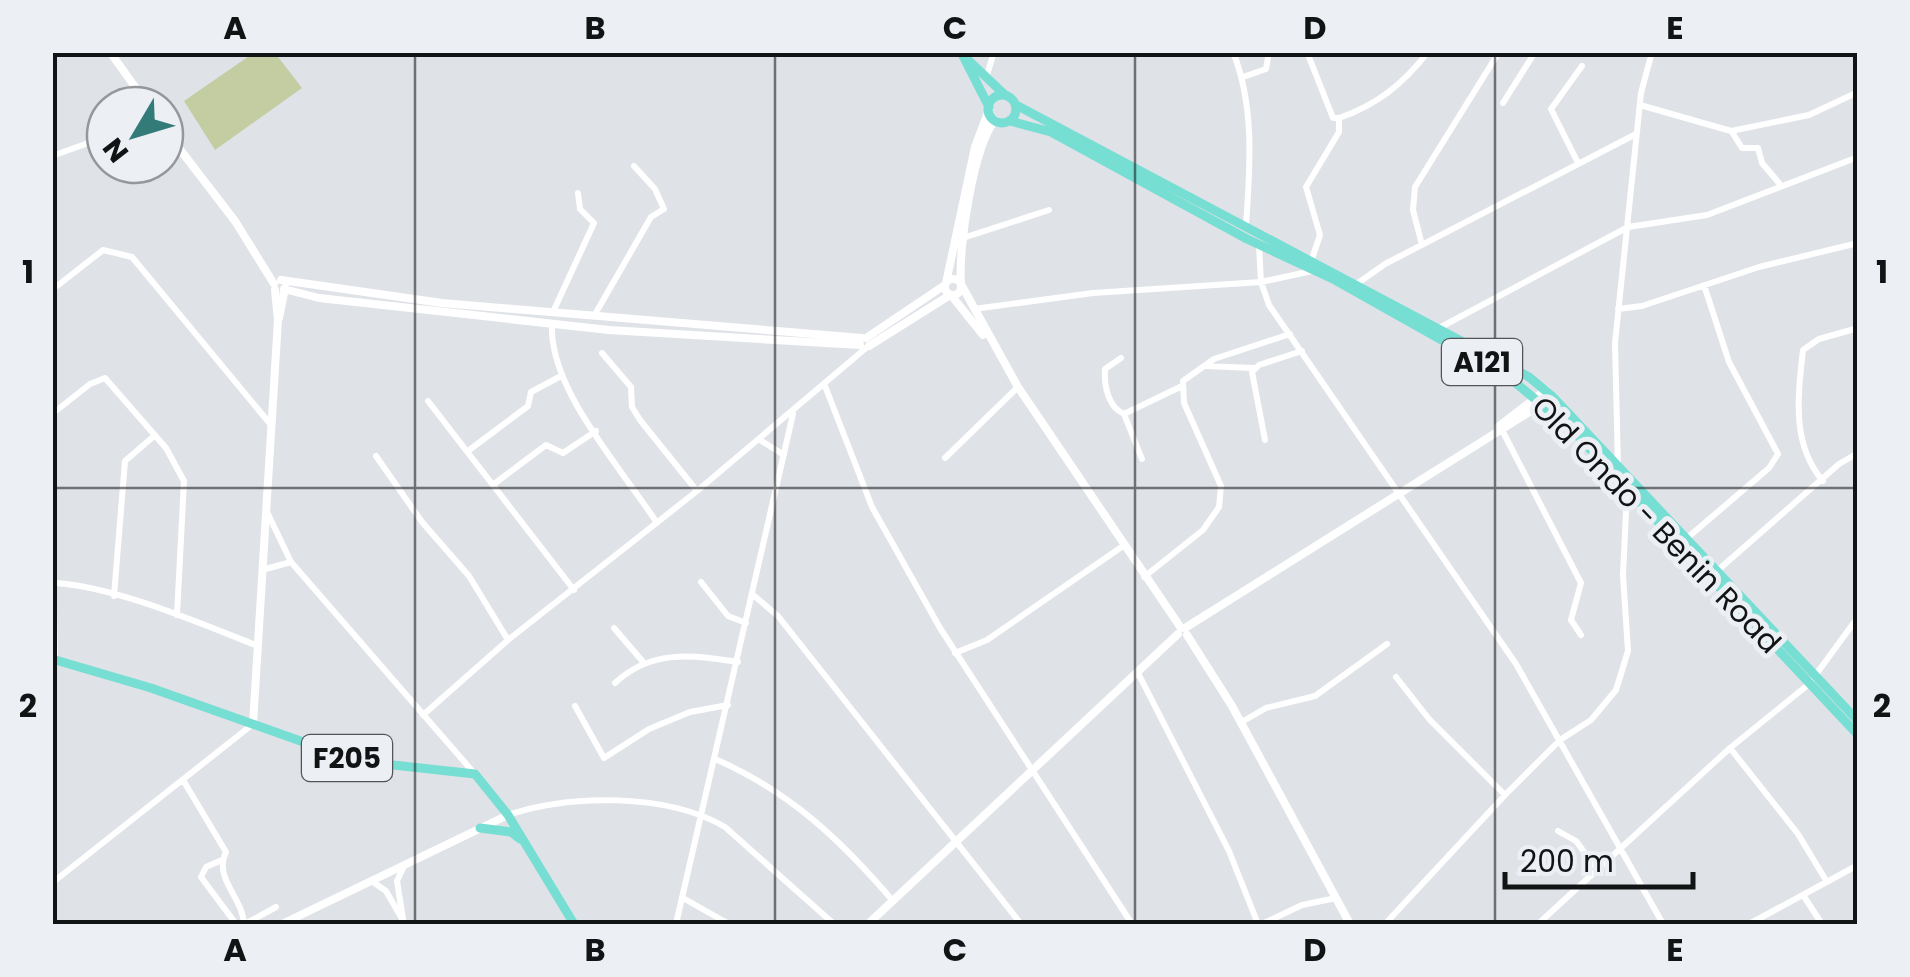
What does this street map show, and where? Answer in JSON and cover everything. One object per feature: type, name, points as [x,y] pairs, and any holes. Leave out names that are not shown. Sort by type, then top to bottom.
[{"type":"main road","name":"Old Ondo - Benin Road","points":[[963,54],[1016,104],[1246,226],[1310,267],[1497,370],[1540,401],[1717,571],[1858,735]]},
{"type":"main road","name":"Old Ondo - Benin Road","points":[[963,54],[995,120],[1051,132],[1259,245],[1358,283],[1441,327],[1550,393],[1627,489],[1811,679],[1856,718]]},
{"type":"main road","points":[[989,109],[993,99],[1006,95]]},
{"type":"main road","points":[[1010,121],[1016,104]]},
{"type":"main road","name":"F205","points":[[54,659],[374,765],[474,774]]},
{"type":"main road","points":[[474,774],[508,816],[574,924]]},
{"type":"main road","points":[[480,828],[510,832],[524,842]]},
{"type":"street","points":[[110,52],[134,85]]},
{"type":"street","points":[[987,75],[994,52]]},
{"type":"street","points":[[1233,52],[1243,77],[1252,169],[1246,226]]},
{"type":"street","points":[[1243,77],[1266,70],[1268,52]]},
{"type":"street","points":[[1307,52],[1333,118],[1371,105],[1404,81],[1428,52]]},
{"type":"street","points":[[1422,245],[1413,210],[1415,188],[1499,52]]},
{"type":"street","points":[[1503,104],[1535,52]]},
{"type":"street","points":[[1618,473],[1618,309],[1640,106],[1652,52]]},
{"type":"street","points":[[1578,162],[1551,108],[1582,66]]},
{"type":"street","points":[[1640,106],[1732,131],[1810,115],[1858,92]]},
{"type":"street","points":[[989,109],[975,147],[946,284],[1001,359]]},
{"type":"street","points":[[974,309],[1093,294],[1261,282],[1310,267],[1320,234],[1306,187],[1339,132],[1339,118]]},
{"type":"street","points":[[280,286],[319,298],[552,325],[865,343],[959,294],[963,238],[984,140],[995,120]]},
{"type":"street","points":[[1732,131],[1742,148],[1758,148],[1766,170],[1780,184]]},
{"type":"street","points":[[1358,283],[1422,245],[1637,134]]},
{"type":"street","points":[[52,156],[85,145]]},
{"type":"street","points":[[53,883],[253,724],[280,286],[185,156]]},
{"type":"street","points":[[1441,327],[1628,227],[1707,215],[1858,157]]},
{"type":"street","points":[[594,316],[651,217],[664,209],[655,189],[634,166]]},
{"type":"street","points":[[552,312],[594,223],[580,208],[578,193]]},
{"type":"street","points":[[963,238],[1049,210]]},
{"type":"street","points":[[1618,309],[1642,306],[1704,284],[1858,243]]},
{"type":"street","points":[[1259,245],[1261,282],[1269,305],[1516,664],[1663,924]]},
{"type":"street","points":[[52,290],[103,250],[137,260],[273,428]]},
{"type":"street","points":[[423,714],[508,640],[825,386],[865,343],[955,279],[962,285],[1018,387],[1235,712],[1350,924]]},
{"type":"street","points":[[1686,539],[1769,468],[1778,454],[1729,362],[1704,284]]},
{"type":"street","points":[[280,286],[865,343]]},
{"type":"street","points":[[552,325],[551,344],[561,376],[657,523]]},
{"type":"street","points":[[1823,481],[1808,460],[1799,433],[1804,350],[1835,333],[1858,328]]},
{"type":"street","points":[[1124,414],[1181,386],[1214,359],[1290,334]]},
{"type":"street","points":[[1206,366],[1219,370],[1254,368],[1302,351]]},
{"type":"street","points":[[602,353],[631,387],[632,407],[640,420],[697,491]]},
{"type":"street","points":[[1120,358],[1105,369],[1104,376],[1115,410],[1124,414],[1142,459]]},
{"type":"street","points":[[1254,368],[1251,378],[1266,440]]},
{"type":"street","points":[[468,451],[528,406],[531,392],[561,376]]},
{"type":"street","points":[[52,414],[98,378],[105,378],[154,436],[184,481],[177,615]]},
{"type":"street","points":[[825,386],[872,507],[955,653],[1034,768],[1132,924]]},
{"type":"street","points":[[1146,580],[1203,530],[1219,507],[1221,486],[1184,403],[1181,386]]},
{"type":"street","points":[[945,458],[1018,387]]},
{"type":"street","points":[[868,924],[1182,633],[1497,432],[1550,393]]},
{"type":"street","points":[[428,402],[574,590]]},
{"type":"street","points":[[676,924],[704,815],[793,412]]},
{"type":"street","points":[[494,484],[546,445],[564,454],[596,432]]},
{"type":"street","points":[[1497,432],[1581,583],[1571,620],[1581,635]]},
{"type":"street","points":[[114,596],[125,461],[154,436]]},
{"type":"street","points":[[760,440],[784,455]]},
{"type":"street","points":[[1717,571],[1839,464],[1858,454]]},
{"type":"street","points":[[376,456],[422,522],[469,576],[508,640]]},
{"type":"street","points":[[1385,924],[1560,740],[1603,709],[1624,669],[1627,489]]},
{"type":"street","points":[[52,500],[54,659]]},
{"type":"street","points":[[268,514],[291,562],[474,774]]},
{"type":"street","points":[[955,653],[987,640],[1123,546]]},
{"type":"street","points":[[262,570],[291,562]]},
{"type":"street","points":[[701,582],[728,616],[746,624]]},
{"type":"street","points":[[55,583],[177,615],[258,646]]},
{"type":"street","points":[[752,594],[778,616],[1021,924]]},
{"type":"street","points":[[1538,924],[1811,679],[1858,617]]},
{"type":"street","points":[[614,628],[644,662]]},
{"type":"street","points":[[1240,723],[1266,708],[1315,696],[1387,644]]},
{"type":"street","points":[[615,682],[644,662],[663,656],[696,655],[738,662]]},
{"type":"street","points":[[1138,673],[1230,852],[1260,924],[1302,905],[1336,898]]},
{"type":"street","points":[[1396,677],[1429,719],[1505,795]]},
{"type":"street","points":[[575,706],[604,758],[676,717],[728,705]]},
{"type":"street","points":[[1730,748],[1798,834],[1827,882]]},
{"type":"street","points":[[715,759],[768,784],[802,808],[858,860],[893,901]]},
{"type":"street","points":[[183,779],[226,852],[222,872],[244,914],[245,924],[276,907]]},
{"type":"street","points":[[282,924],[480,828],[572,798],[704,815],[725,827],[834,924]]},
{"type":"street","points":[[1558,832],[1576,841],[1596,868]]},
{"type":"street","points":[[222,860],[206,868],[201,876],[236,924]]},
{"type":"street","points":[[1749,924],[1858,865]]},
{"type":"street","points":[[404,866],[397,881],[404,922]]},
{"type":"street","points":[[373,882],[386,891],[404,922]]},
{"type":"street","points":[[1803,895],[1822,924]]},
{"type":"street","points":[[683,898],[728,924]]},
{"type":"green space","points":[[255,52],[275,53],[302,88],[215,150],[185,100]]}]
